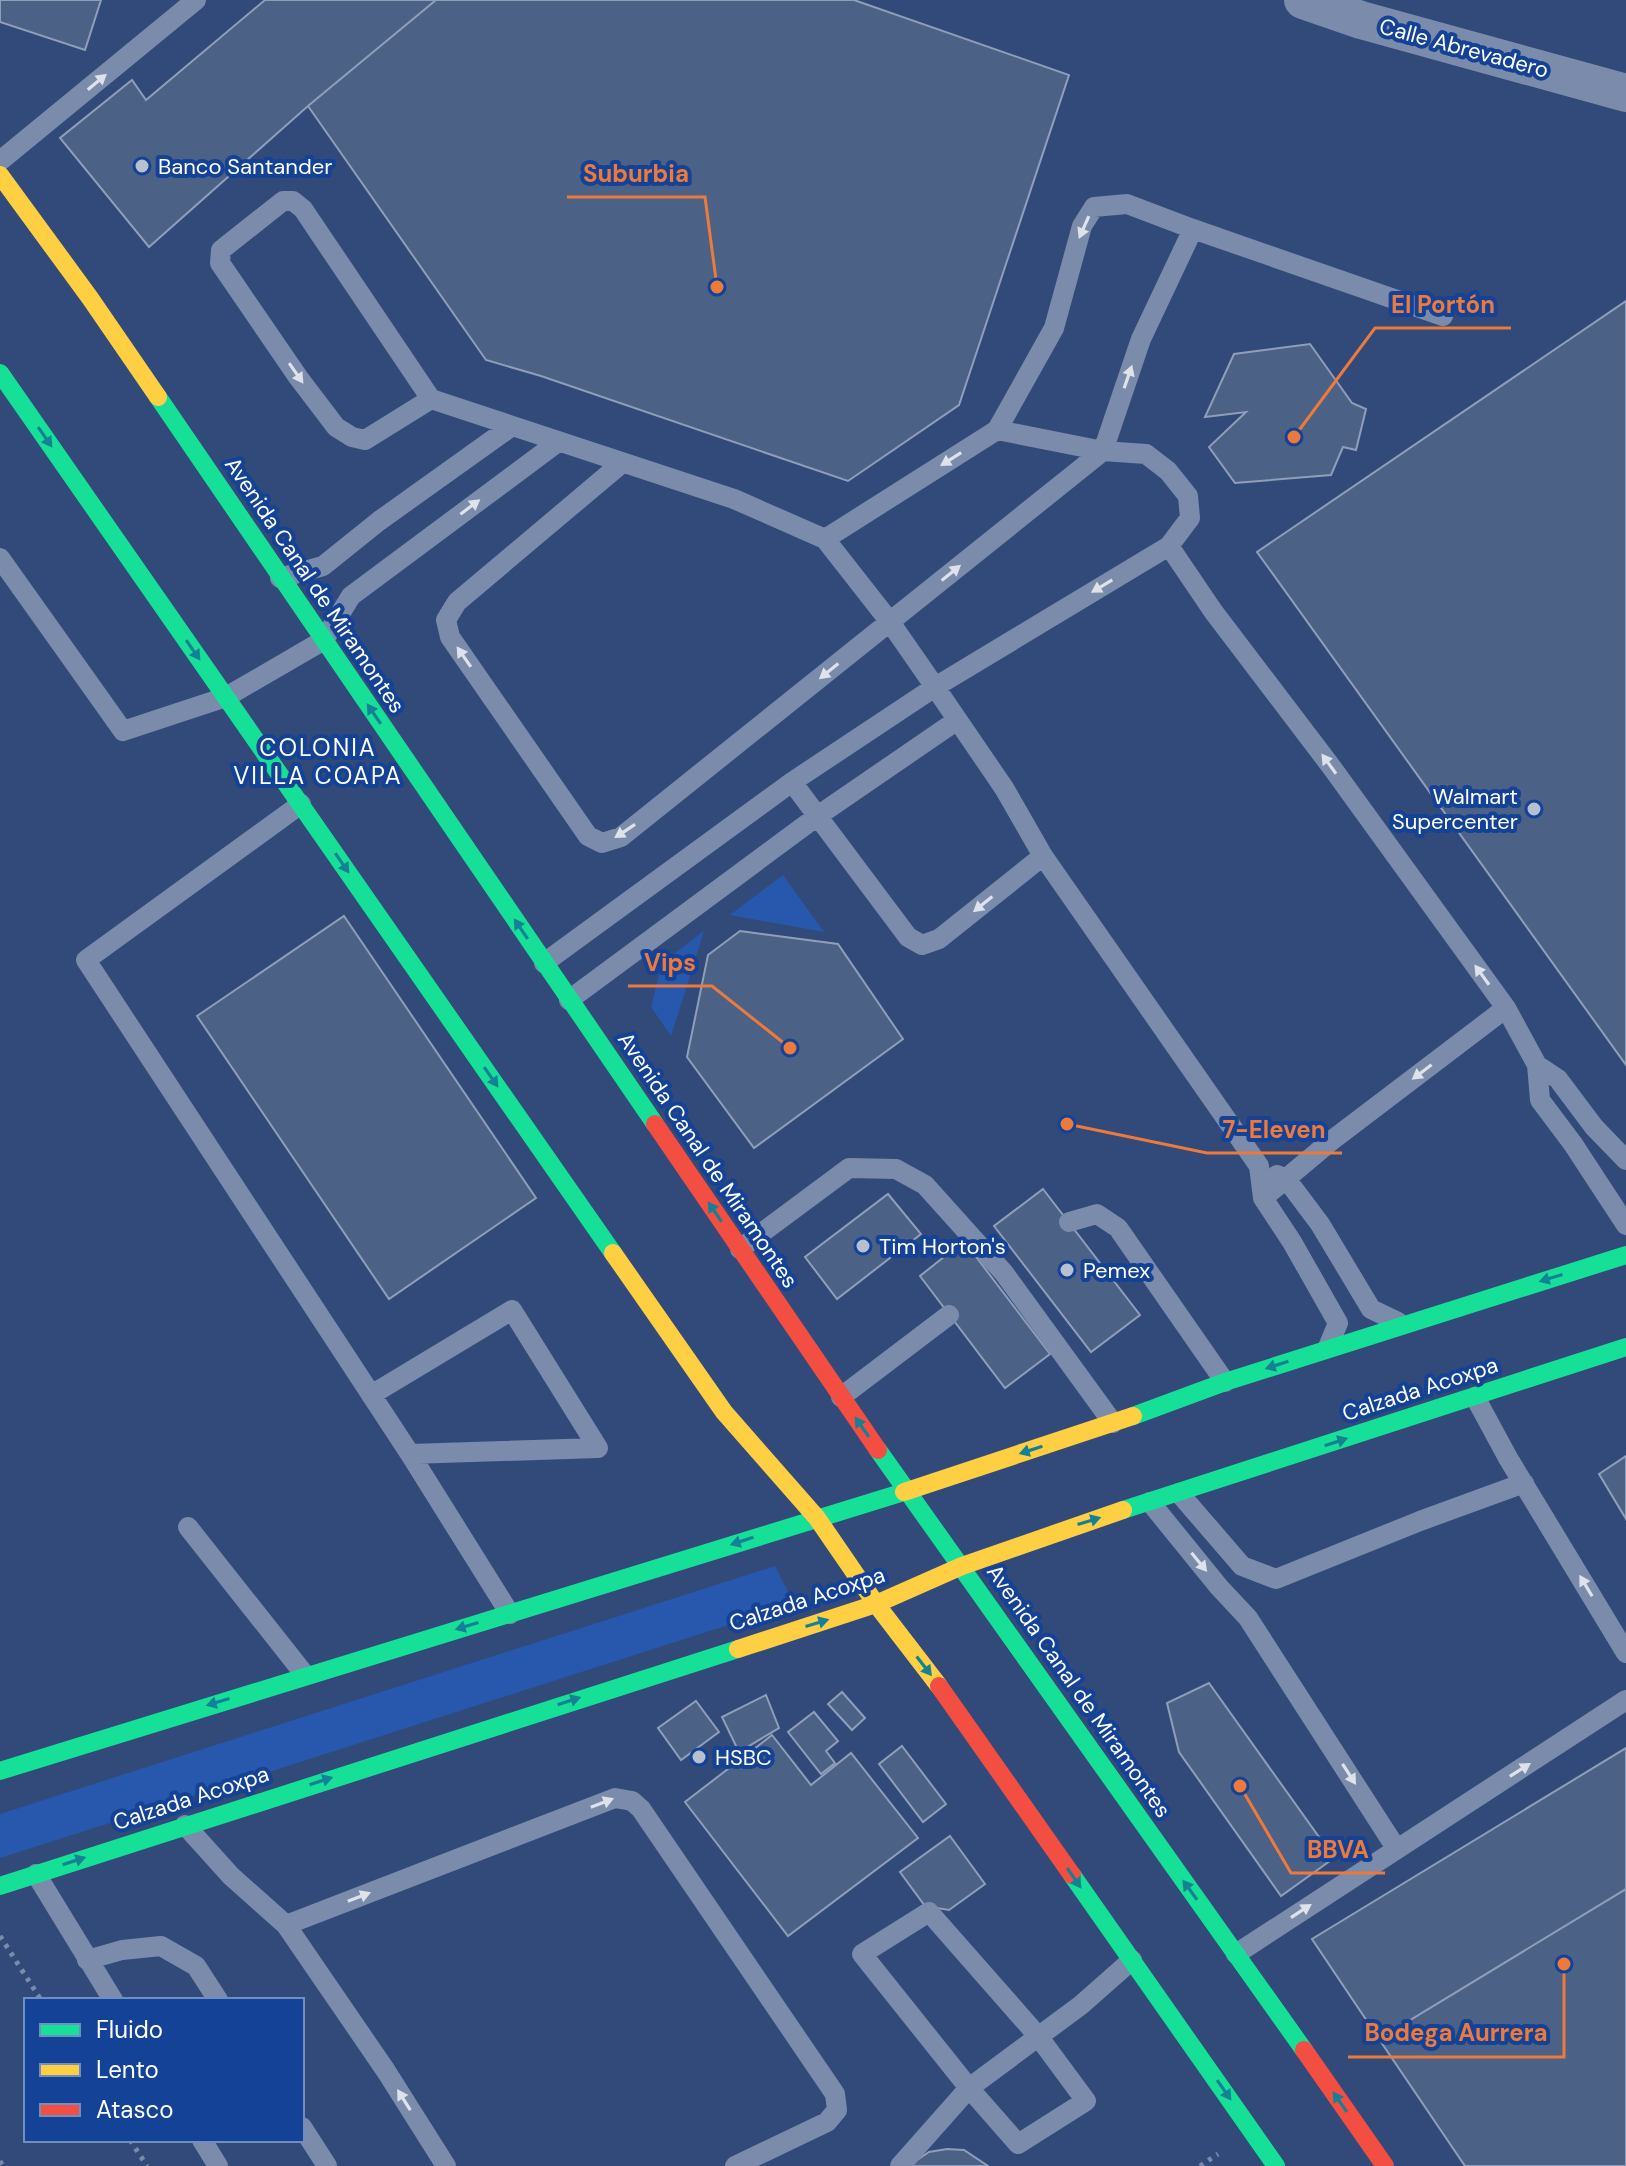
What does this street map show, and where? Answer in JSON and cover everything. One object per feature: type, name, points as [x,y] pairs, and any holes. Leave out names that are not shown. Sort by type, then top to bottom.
[{"type":"main road","name":"Avenida Canal de Miramontes","points":[[0,175],[90,298],[906,1491],[1385,2166]]},
{"type":"main road","points":[[0,373],[724,1412],[817,1518],[876,1604],[942,1690],[1276,2166]]},
{"type":"main road","points":[[0,1771],[906,1491],[1113,1423],[1225,1382],[1626,1255]]},
{"type":"main road","name":"Calzada Acoxpa","points":[[0,1886],[876,1604],[962,1566],[1055,1532],[1626,1347]]},
{"type":"street","name":"Calle Abrevadero","points":[[1303,0],[1361,20],[1626,93]]},
{"type":"lane","points":[[0,161],[196,0]]},
{"type":"lane","points":[[431,399],[365,440],[352,437],[336,427],[220,263],[221,250],[283,201],[293,201],[303,209],[431,399],[734,499],[825,539],[890,622],[935,687],[1004,788],[1043,856],[1259,1166],[1263,1198],[1338,1323],[1327,1349]]},
{"type":"lane","points":[[825,539],[997,430],[1054,328],[1082,226],[1094,207],[1127,204],[1443,316]]},
{"type":"lane","points":[[622,463],[457,602],[446,620],[450,637],[588,836],[602,843],[621,837],[1103,451],[1141,339],[1193,229]]},
{"type":"lane","points":[[280,578],[323,566],[379,521],[512,426]]},
{"type":"lane","points":[[544,963],[792,782],[935,687],[1169,546],[1190,518],[1188,496],[1168,471],[1146,454],[1103,451],[997,430]]},
{"type":"lane","points":[[4,571],[123,731],[226,697],[324,640],[351,596],[558,442]]},
{"type":"lane","points":[[1169,546],[1213,611],[1506,1008],[1537,1065],[1540,1100],[1626,1225]]},
{"type":"lane","points":[[569,1000],[819,815],[956,721]]},
{"type":"lane","points":[[792,782],[908,937],[922,945],[939,939],[1043,856]]},
{"type":"lane","points":[[301,804],[86,960],[410,1454],[510,1614]]},
{"type":"lane","points":[[1263,1198],[1331,1141],[1506,1008]]},
{"type":"lane","points":[[1537,1065],[1558,1079],[1594,1127],[1626,1160]]},
{"type":"lane","points":[[1259,1166],[1287,1180],[1320,1224],[1371,1309],[1402,1324]]},
{"type":"lane","points":[[740,1249],[849,1168],[896,1169],[925,1185],[1006,1271],[1113,1423]]},
{"type":"lane","points":[[1069,1222],[1097,1214],[1118,1228],[1225,1382]]},
{"type":"lane","points":[[371,1395],[512,1310],[598,1448],[410,1454]]},
{"type":"lane","points":[[841,1397],[949,1315]]},
{"type":"lane","points":[[1475,1397],[1626,1653]]},
{"type":"lane","points":[[1179,1493],[1242,1566],[1276,1579],[1524,1483]]},
{"type":"lane","points":[[1150,1502],[1248,1618],[1396,1848]]},
{"type":"lane","points":[[188,1527],[305,1675]]},
{"type":"lane","points":[[1236,1954],[1626,1700]]},
{"type":"lane","points":[[286,1925],[615,1798],[632,1801],[641,1809],[835,2094],[837,2110],[827,2122],[735,2166]]},
{"type":"lane","points":[[185,1825],[231,1876],[286,1925],[386,2071],[446,2166]]},
{"type":"lane","points":[[36,1874],[112,1998]]},
{"type":"lane","points":[[929,1912],[1038,2036],[1086,2101],[1018,2144],[969,2088],[862,1954],[929,1912]]},
{"type":"lane","points":[[87,1960],[122,1950],[161,1946],[196,1966],[217,1998]]},
{"type":"lane","points":[[900,2166],[969,2088],[1081,2005],[1132,1960]]},
{"type":"lane","points":[[304,2130],[327,2166]]},
{"type":"lane","points":[[203,2142],[218,2166]]},
{"type":"path","points":[[0,1936],[40,1998]]},
{"type":"path","points":[[131,2142],[147,2166]]},
{"type":"path","points":[[0,2161],[3,2166]]},
{"type":"shaded area","points":[[783,875],[824,932],[730,915]]},
{"type":"shaded area","points":[[704,931],[671,1036],[651,1007],[662,963]]},
{"type":"shaded area","points":[[775,1566],[794,1604],[0,1858],[0,1814]]},
{"type":"building","points":[[0,0],[101,0],[85,50],[0,22]]},
{"type":"building","points":[[265,0],[436,0],[308,106],[149,247],[60,138],[132,80],[146,100]]},
{"type":"building","points":[[436,0],[854,0],[1069,75],[959,405],[848,481],[486,360],[308,106]]},
{"type":"building","name":"Walmart Supercenter","points":[[1626,301],[1626,1065],[1257,552]]},
{"type":"building","points":[[1310,344],[1352,403],[1366,409],[1356,450],[1343,447],[1331,475],[1235,483],[1209,447],[1246,412],[1205,417],[1234,354]]},
{"type":"building","points":[[344,916],[536,1198],[389,1299],[197,1016]]},
{"type":"building","points":[[740,931],[838,944],[903,1039],[754,1148],[687,1057],[708,955]]},
{"type":"building","name":"Pemex","points":[[1043,1189],[1140,1315],[1091,1352],[994,1226]]},
{"type":"building","name":"Tim Horton's","points":[[888,1194],[921,1234],[837,1299],[805,1257]]},
{"type":"building","points":[[964,1241],[1050,1354],[1005,1388],[920,1276]]},
{"type":"building","points":[[1626,1456],[1626,1519],[1599,1474]]},
{"type":"building","points":[[1209,1683],[1334,1858],[1281,1896],[1179,1752],[1167,1703]]},
{"type":"building","points":[[842,1692],[865,1718],[852,1730],[828,1704]]},
{"type":"building","points":[[766,1695],[779,1728],[739,1752],[722,1717]]},
{"type":"building","points":[[696,1701],[719,1732],[681,1760],[658,1728]]},
{"type":"building","points":[[814,1712],[838,1741],[826,1751],[835,1763],[821,1774],[788,1732]]},
{"type":"building","points":[[772,1735],[811,1785],[851,1753],[918,1838],[788,1936],[685,1802]]},
{"type":"building","points":[[902,1746],[946,1804],[923,1822],[879,1764]]},
{"type":"building","points":[[1626,1748],[1626,1889],[1379,2039],[1312,1939]]},
{"type":"building","points":[[950,1836],[985,1884],[949,1910],[925,1906],[900,1872]]},
{"type":"building","points":[[1626,1889],[1626,2166],[1465,2166],[1379,2039]]},
{"type":"building","points":[[964,2150],[988,2166],[908,2166],[929,2152]]},
{"type":"traffic: fast","points":[[0,373],[613,1253]]},
{"type":"traffic: fast","points":[[158,397],[655,1124]]},
{"type":"traffic: fast","points":[[1133,1416],[1225,1382],[1626,1255]]},
{"type":"traffic: fast","points":[[1123,1510],[1626,1347]]},
{"type":"traffic: fast","points":[[878,1450],[1304,2050]]},
{"type":"traffic: fast","points":[[0,1771],[904,1492]]},
{"type":"traffic: fast","points":[[0,1886],[738,1649]]},
{"type":"traffic: fast","points":[[1072,1875],[1276,2166]]},
{"type":"traffic: slow","points":[[0,175],[158,397]]},
{"type":"traffic: slow","points":[[613,1253],[724,1412],[817,1518],[876,1604],[939,1686]]},
{"type":"traffic: slow","points":[[904,1492],[1133,1416]]},
{"type":"traffic: slow","points":[[738,1649],[876,1604],[962,1566],[1123,1510]]},
{"type":"traffic: jam","points":[[655,1124],[878,1450]]},
{"type":"traffic: jam","points":[[939,1686],[1072,1875]]},
{"type":"traffic: jam","points":[[1304,2050],[1385,2166]]},
{"type":"place","name":"Banco Santander","points":[[142,166]]},
{"type":"place","name":"Suburbia","points":[[717,287]]},
{"type":"place","name":"El Portón","points":[[1294,437]]},
{"type":"place","name":"Walmart Supercenter","points":[[1534,809]]},
{"type":"place","name":"Vips","points":[[790,1048]]},
{"type":"place","name":"7-Eleven","points":[[1067,1124]]},
{"type":"place","name":"Tim Horton's","points":[[863,1246]]},
{"type":"place","name":"Pemex","points":[[1067,1270]]},
{"type":"place","name":"HSBC","points":[[699,1757]]},
{"type":"place","name":"BBVA","points":[[1240,1786]]},
{"type":"place","name":"Bodega Aurrera","points":[[1564,1964]]},
{"type":"district","name":"COLONIA VILLA COAPA","points":[[318,761]]}]
